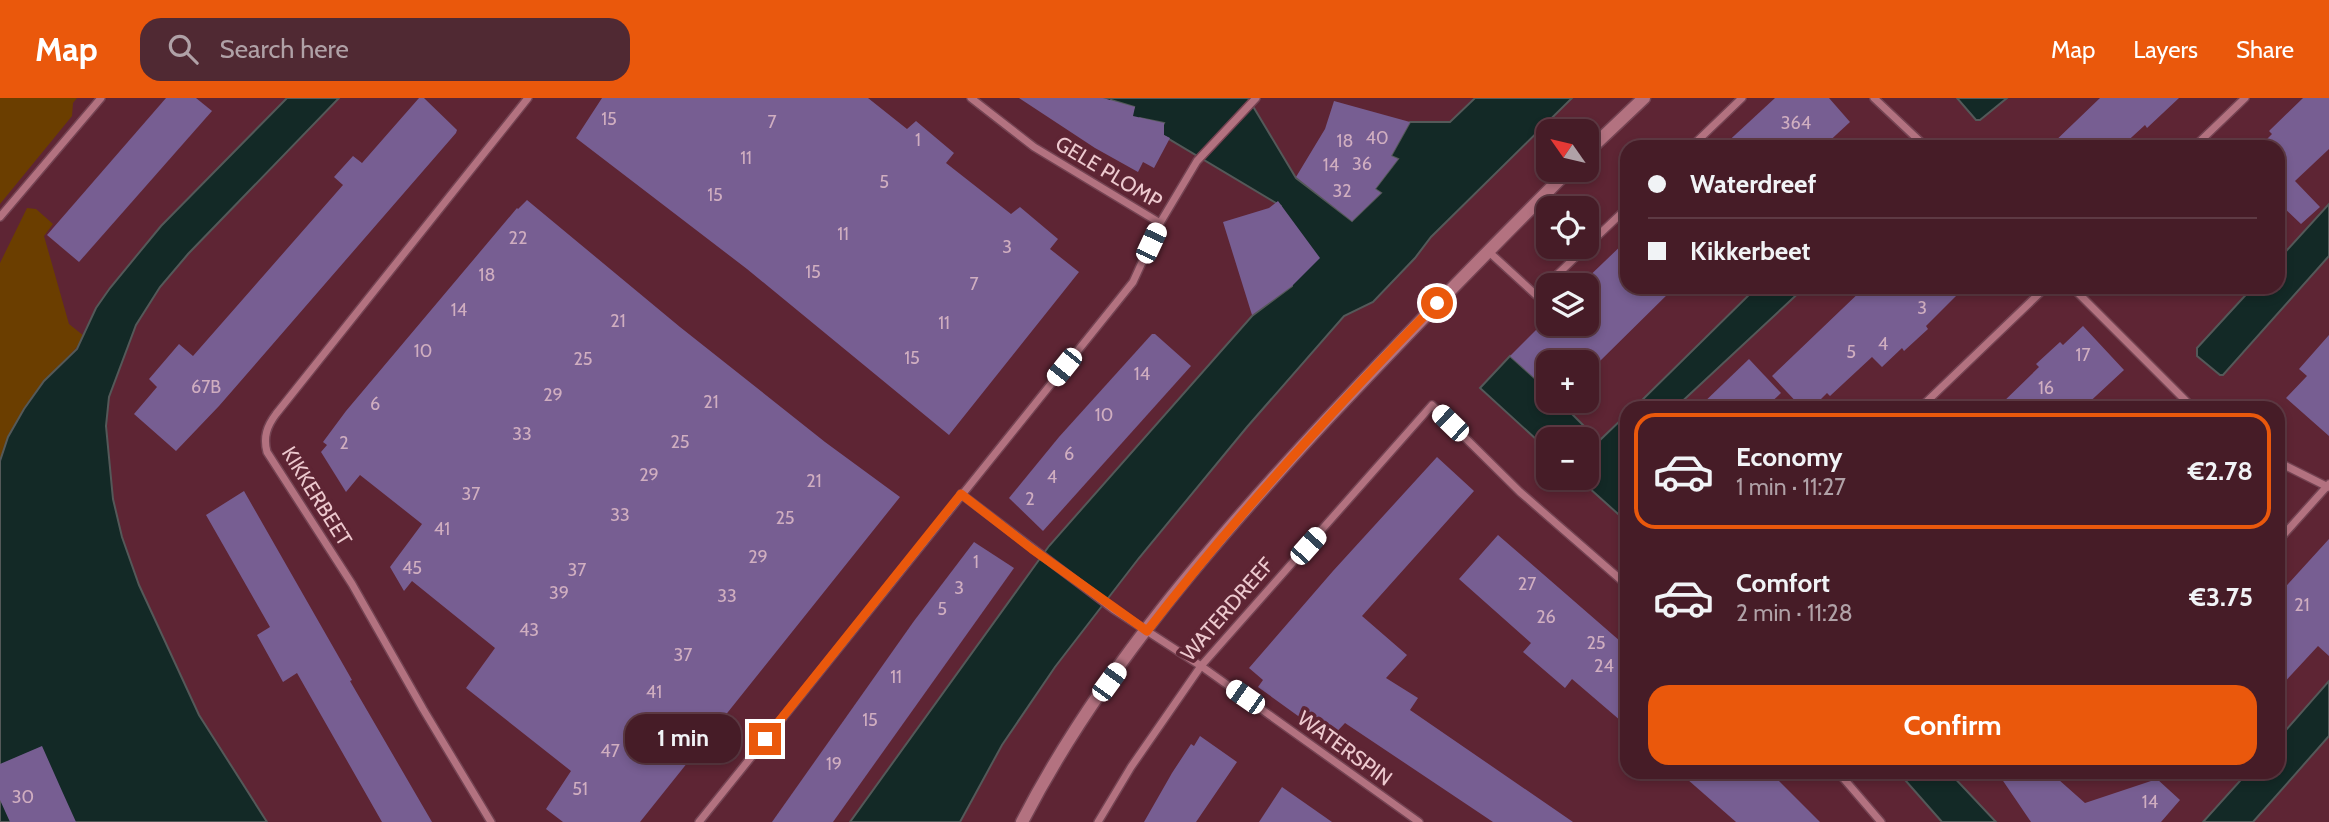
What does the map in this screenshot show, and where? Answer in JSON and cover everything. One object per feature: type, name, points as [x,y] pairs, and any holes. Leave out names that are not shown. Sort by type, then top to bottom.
[{"type":"street","points":[[0,217],[100,98]]},
{"type":"street","name":"KIKKERBEET","points":[[491,822],[352,584],[267,452],[265,444],[269,423],[528,98]]},
{"type":"street","name":"GELE PLOMP","points":[[961,494],[1133,282],[1160,223],[1034,147],[971,98]]},
{"type":"street","points":[[1160,223],[1197,161],[1256,98]]},
{"type":"street","points":[[1600,140],[1644,98]]},
{"type":"street","points":[[1698,140],[1742,98]]},
{"type":"street","points":[[1874,98],[1919,140]]},
{"type":"street","points":[[2201,140],[2245,98]]},
{"type":"street","points":[[1022,822],[1074,733],[1147,631],[1204,558],[1282,468],[1557,182]]},
{"type":"street","points":[[1599,235],[1620,215]]},
{"type":"street","points":[[1488,251],[1536,295],[1573,259]]},
{"type":"street","points":[[1927,401],[2039,294]]},
{"type":"street","points":[[2079,294],[2186,401]]},
{"type":"street","name":"WATERDREEF","points":[[1098,822],[1137,757],[1201,666],[1432,405],[1520,492],[1620,579]]},
{"type":"street","points":[[2285,465],[2328,486],[2285,533]]},
{"type":"street","points":[[699,822],[961,494]]},
{"type":"street","name":"WATERSPIN","points":[[961,494],[1109,606],[1201,666],[1419,822]]},
{"type":"street","points":[[1844,779],[1881,822]]},
{"type":"shaded area","points":[[0,98],[77,98],[73,103],[72,116],[0,204]]},
{"type":"shaded area","points":[[27,208],[36,209],[53,224],[44,236],[69,324],[84,336],[26,411],[0,461],[0,263]]},
{"type":"water","points":[[287,98],[339,98],[188,254],[160,287],[136,325],[109,397],[106,426],[113,499],[122,537],[139,585],[199,715],[267,822],[0,822],[0,461],[8,437],[44,381],[77,349],[96,308],[110,288],[161,226]]},
{"type":"water","points":[[1101,98],[1248,98],[1296,178],[1352,221],[1381,193],[1375,189],[1398,159],[1391,156],[1410,122],[1450,122],[1475,98],[1572,98],[1551,119],[1536,119],[1536,133],[1431,237],[1373,302],[1344,316],[1247,427],[1139,558],[1055,667],[1002,745],[960,822],[850,822],[1049,546],[1252,316],[1292,286],[1281,206],[1159,133],[1164,123],[1140,118],[1138,121],[1130,116],[1134,107],[1111,100],[1109,104]]},
{"type":"water","points":[[1957,98],[2007,98],[1980,120],[1976,120]]},
{"type":"water","points":[[2329,204],[2329,256],[2223,375],[2220,375],[2197,356],[2197,348],[2247,294],[2285,294],[2285,252]]},
{"type":"water","points":[[1750,294],[1797,294],[1683,401],[1641,401]]},
{"type":"water","points":[[1510,356],[1536,379],[1536,413],[1571,413],[1585,427],[1536,427],[1536,439],[1480,388]]},
{"type":"water","points":[[1620,421],[1620,516],[1591,490],[1599,490],[1599,441]]},
{"type":"water","points":[[2329,681],[2329,736],[2253,822],[2203,822],[2242,779],[2285,779],[2285,731]]},
{"type":"water","points":[[1904,779],[1956,779],[1996,822],[1942,822]]},
{"type":"building","points":[[166,98],[196,98],[212,111],[79,262],[47,235]]},
{"type":"building","points":[[419,98],[424,98],[457,130],[456,133],[219,406],[176,451],[134,414],[157,387],[149,379],[179,344],[193,356],[343,185],[334,177],[353,156],[362,163]]},
{"type":"building","points":[[602,98],[868,98],[907,129],[916,121],[954,153],[946,163],[1011,214],[1020,207],[1058,239],[1050,249],[1079,272],[949,435],[747,269],[576,138]]},
{"type":"building","points":[[1019,98],[1103,98],[1135,107],[1133,116],[1164,123],[1164,135],[1170,138],[1154,168],[1143,162],[1138,172],[1095,148]]},
{"type":"building","points":[[1775,98],[1829,98],[1850,122],[1831,140],[1730,140]]},
{"type":"building","points":[[2100,98],[2179,98],[2147,128],[2145,125],[2129,140],[2056,140]]},
{"type":"building","points":[[2303,98],[2329,98],[2329,149],[2295,181],[2320,207],[2301,224],[2285,209],[2285,140],[2266,140],[2272,134],[2269,131]]},
{"type":"building","points":[[1334,101],[1410,122],[1391,156],[1398,159],[1375,189],[1381,193],[1352,221],[1296,177],[1325,129]]},
{"type":"building","points":[[527,200],[680,327],[825,442],[900,497],[640,822],[563,822],[546,809],[571,771],[466,688],[495,648],[412,581],[404,591],[390,567],[422,524],[360,475],[346,492],[321,452],[327,445],[323,442],[346,411],[517,208]]},
{"type":"building","points":[[1278,201],[1320,258],[1292,286],[1252,315],[1223,222],[1269,208]]},
{"type":"building","points":[[1620,247],[1620,294],[1668,294],[1599,362],[1599,350],[1536,350],[1536,379],[1510,356],[1536,330],[1536,336],[1599,336],[1599,273],[1593,273]]},
{"type":"building","points":[[1858,294],[1958,294],[1926,326],[1928,329],[1904,351],[1902,348],[1882,367],[1872,357],[1830,396],[1827,393],[1819,401],[1795,401],[1772,376]]},
{"type":"building","points":[[2083,326],[2124,370],[2091,401],[2004,401],[2039,367],[2036,364],[2060,342],[2063,345]]},
{"type":"building","points":[[1152,334],[1191,366],[1043,531],[1009,498],[1059,437]]},
{"type":"building","points":[[2329,335],[2329,436],[2286,398],[2307,376],[2299,369]]},
{"type":"building","points":[[1749,359],[1781,393],[1772,401],[1705,401]]},
{"type":"building","points":[[1437,457],[1474,491],[1362,616],[1407,655],[1386,678],[1418,698],[1410,710],[1573,822],[1493,822],[1345,723],[1330,739],[1258,687],[1263,680],[1249,668]]},
{"type":"building","points":[[244,491],[432,822],[382,822],[297,673],[283,682],[257,635],[270,627],[206,515]]},
{"type":"building","points":[[1498,535],[1620,641],[1620,720],[1572,679],[1565,688],[1523,652],[1531,643],[1459,579]]},
{"type":"building","points":[[2329,539],[2329,656],[2318,646],[2285,681],[2285,587]]},
{"type":"building","points":[[974,542],[1014,568],[833,822],[772,822],[914,621]]},
{"type":"building","points":[[1200,736],[1237,762],[1196,822],[1144,822],[1172,773],[1191,744],[1194,746]]},
{"type":"building","points":[[42,746],[76,822],[10,822],[0,800],[0,764]]},
{"type":"building","points":[[1687,779],[1777,779],[1820,822],[1736,822]]},
{"type":"building","points":[[2002,779],[2058,779],[2085,803],[2157,779],[2180,800],[2161,822],[2031,822]]},
{"type":"building","points":[[1282,787],[1332,822],[1259,822]]},
{"type":"route","points":[[765,739],[961,494],[1113,609],[1147,631],[1204,558],[1282,468],[1437,303]]}]
